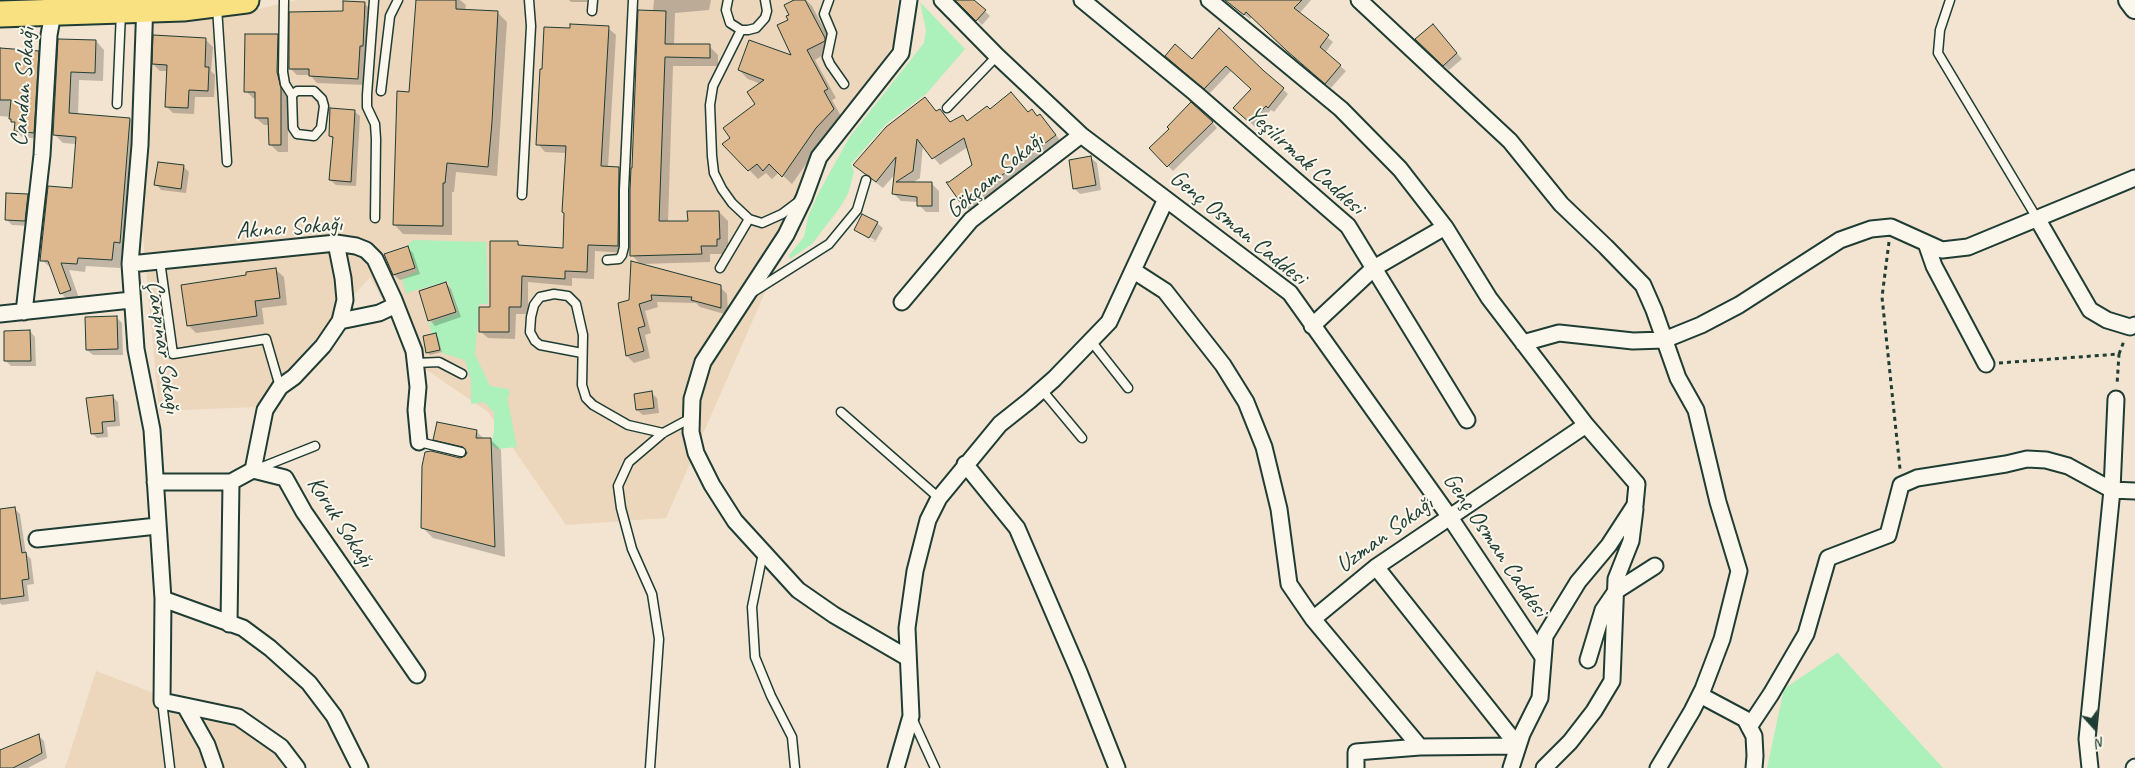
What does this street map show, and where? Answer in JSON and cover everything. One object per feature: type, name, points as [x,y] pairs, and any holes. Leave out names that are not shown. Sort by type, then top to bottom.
[{"type":"main road","points":[[0,14],[53,13],[246,0]]},
{"type":"street","points":[[908,658],[834,615],[798,590],[763,553],[735,521],[712,485],[696,454],[691,432],[691,418],[692,399],[703,362],[786,235],[804,198],[819,157],[901,53],[909,0]]},
{"type":"street","name":"Genç Osman Caddesi","points":[[942,0],[996,56],[1081,135],[1290,294],[1449,516],[1543,657]]},
{"type":"street","name":"Yeşilırmak Caddesi","points":[[1082,0],[1348,226],[1467,420]]},
{"type":"street","points":[[1210,0],[1341,109],[1400,169],[1445,227],[1489,298],[1586,425],[1637,484],[1636,505],[1630,541],[1616,578],[1612,681],[1594,711],[1570,742],[1544,768]]},
{"type":"street","points":[[1359,0],[1510,141],[1561,204],[1643,285],[1678,378],[1696,410],[1718,502],[1739,571],[1722,639],[1700,695],[1658,768]]},
{"type":"street","points":[[2129,0],[2135,8]]},
{"type":"street","name":"Çanpınar Sokağı","points":[[137,7],[140,145],[130,264],[131,300],[136,349],[152,430],[163,599],[162,701]]},
{"type":"street","name":"Candan Sokağı","points":[[24,312],[42,155],[49,44],[53,13]]},
{"type":"street","name":"Gökçam Sokağı","points":[[902,302],[971,220],[1081,135]]},
{"type":"street","points":[[1523,343],[1559,333],[1633,341],[1664,340],[1701,325],[1739,305],[1840,240],[1871,229],[1892,227],[1942,250],[1968,247],[2038,220],[2135,178]]},
{"type":"street","points":[[896,768],[911,716],[907,628],[915,571],[928,520],[939,498],[965,464],[1000,424],[1042,390],[1109,322],[1166,199]]},
{"type":"street","points":[[2038,220],[2090,310],[2107,320],[2130,326],[2135,325]]},
{"type":"street","points":[[1312,326],[1374,268],[1445,227]]},
{"type":"street","points":[[155,482],[231,482],[253,470],[265,410],[280,387],[294,377],[323,346],[340,320],[345,300],[336,243]]},
{"type":"street","name":"Akıncı Sokağı","points":[[130,264],[336,243],[356,246],[366,250],[375,259],[414,351],[418,387],[416,410],[419,442]]},
{"type":"street","points":[[1926,243],[1934,266],[1986,364]]},
{"type":"street","points":[[1134,271],[1165,292],[1223,365],[1246,402],[1264,446],[1279,509],[1289,584],[1313,618],[1420,747]]},
{"type":"street","points":[[0,314],[131,300]]},
{"type":"street","points":[[340,320],[379,312],[396,305]]},
{"type":"street","points":[[2090,768],[2087,739],[2112,490],[2116,399]]},
{"type":"street","name":"Uzman Sokağı","points":[[1313,618],[1376,567],[1586,425]]},
{"type":"street","points":[[1749,726],[1771,694],[1806,634],[1828,558],[1888,535],[1901,485],[1917,478],[2026,459],[2036,459],[2068,466],[2112,490],[2135,491]]},
{"type":"street","points":[[965,464],[1017,528],[1079,672],[1117,768]]},
{"type":"street","name":"Koruk Sokağı","points":[[253,470],[285,478],[304,512],[417,675]]},
{"type":"street","points":[[230,624],[231,482]]},
{"type":"street","points":[[1511,768],[1518,746],[1540,698],[1545,636],[1578,582],[1609,545],[1636,505]]},
{"type":"street","points":[[37,539],[158,526]]},
{"type":"street","points":[[1588,660],[1604,610],[1616,591],[1655,566]]},
{"type":"street","points":[[1376,567],[1518,746]]},
{"type":"street","points":[[163,599],[243,628],[270,648],[308,683],[334,716],[360,768]]},
{"type":"street","points":[[1700,695],[1746,719],[1754,736],[1754,768]]},
{"type":"street","points":[[162,701],[238,717],[281,747],[297,768]]},
{"type":"street","points":[[185,706],[207,745],[215,768]]},
{"type":"street","points":[[1356,768],[1356,752],[1420,747],[1518,746]]},
{"type":"lane","points":[[284,0],[283,72],[285,84],[292,95],[293,128],[297,134],[314,136],[321,128],[324,106],[322,99],[314,91],[297,91],[292,95]]},
{"type":"lane","points":[[374,0],[367,107],[376,124],[375,218]]},
{"type":"lane","points":[[381,91],[390,16],[398,0]]},
{"type":"lane","points":[[522,195],[531,26],[529,0]]},
{"type":"lane","points":[[592,11],[593,0]]},
{"type":"lane","points":[[607,260],[619,259],[624,247],[624,190],[633,0]]},
{"type":"lane","points":[[728,0],[727,17],[730,23],[742,30],[756,28],[761,24],[767,11],[765,0]]},
{"type":"lane","points":[[829,0],[824,14],[832,33],[827,57],[844,84]]},
{"type":"lane","points":[[1950,0],[1940,30],[1938,53],[2038,220]]},
{"type":"lane","points":[[216,2],[227,162]]},
{"type":"lane","points":[[117,104],[137,7]]},
{"type":"lane","points":[[742,30],[713,86],[710,104],[714,173],[732,203],[749,219],[762,223],[771,220],[804,198]]},
{"type":"lane","points":[[947,108],[996,56]]},
{"type":"lane","points":[[744,298],[830,244],[857,210],[866,180]]},
{"type":"lane","points":[[720,268],[749,219]]},
{"type":"lane","points":[[160,262],[173,354],[266,340],[280,387]]},
{"type":"lane","points":[[582,353],[540,345],[534,341],[530,332],[531,317],[534,305],[540,297],[554,294],[568,296],[576,304],[583,335],[582,385],[586,398],[594,405],[628,425],[663,433]]},
{"type":"lane","points":[[1091,341],[1128,388]]},
{"type":"lane","points":[[416,363],[439,362],[462,374]]},
{"type":"lane","points":[[1042,390],[1082,438]]},
{"type":"lane","points":[[841,412],[939,498]]},
{"type":"lane","points":[[650,768],[659,639],[652,594],[632,549],[621,508],[618,486],[629,462],[663,433],[691,418]]},
{"type":"lane","points":[[419,442],[461,452]]},
{"type":"lane","points":[[253,470],[316,446]]},
{"type":"lane","points":[[763,553],[752,607],[755,657],[771,696],[792,737],[795,768]]},
{"type":"lane","points":[[162,701],[170,768]]},
{"type":"lane","points":[[911,716],[935,768]]},
{"type":"path","points":[[1892,227],[1882,297],[1901,485]]},
{"type":"path","points":[[1986,364],[2119,354],[2116,399]]},
{"type":"shaded area","points":[[297,0],[898,0],[893,45],[877,71],[812,160],[781,256],[666,518],[566,525],[488,412],[418,364],[370,277],[255,407],[159,411],[131,108],[137,22],[249,11]]},
{"type":"shaded area","points":[[96,671],[267,736],[283,768],[65,768]]},
{"type":"green space","points":[[920,2],[965,49],[927,93],[886,124],[851,164],[854,172],[848,194],[838,210],[812,244],[790,259],[789,255],[804,237],[808,217],[819,192],[849,138],[924,43],[926,30]]},
{"type":"green space","points":[[414,240],[486,242],[488,304],[479,304],[475,354],[490,386],[508,389],[510,395],[507,397],[517,447],[497,449],[491,445],[494,432],[494,412],[484,402],[471,404],[471,380],[465,360],[442,353],[438,339],[434,339],[429,323],[458,313],[448,281],[406,293],[402,279],[417,271],[408,244]]},
{"type":"green space","points":[[1837,653],[1943,768],[1767,768],[1784,689]]},
{"type":"building","points":[[416,0],[456,0],[456,9],[498,11],[488,167],[447,163],[445,183],[443,183],[443,226],[393,225],[397,91],[409,92]]},
{"type":"building","points":[[794,0],[805,0],[825,38],[825,41],[807,50],[828,89],[824,91],[834,109],[816,128],[782,177],[769,164],[763,171],[757,164],[748,171],[722,144],[730,138],[723,128],[755,104],[747,92],[764,80],[738,70],[749,40],[791,55],[777,25],[788,20],[786,16],[789,15],[784,5]]},
{"type":"building","points":[[955,0],[974,0],[986,10],[976,21]]},
{"type":"building","points":[[1225,0],[1302,0],[1294,8],[1329,35],[1320,47],[1341,65],[1325,84],[1246,12],[1244,15]]},
{"type":"building","points":[[343,1],[365,2],[363,46],[360,46],[358,79],[309,76],[309,69],[289,69],[289,12],[343,11]]},
{"type":"building","points":[[638,10],[666,11],[665,44],[710,44],[710,58],[665,57],[659,221],[688,221],[687,211],[719,211],[720,239],[717,239],[717,246],[701,246],[702,254],[630,256],[630,190]]},
{"type":"building","points":[[570,24],[609,26],[601,166],[619,167],[618,246],[588,245],[587,272],[565,271],[565,279],[522,276],[521,307],[509,307],[509,332],[479,332],[479,307],[490,307],[490,241],[518,241],[518,245],[563,248],[564,213],[562,212],[566,146],[536,145],[544,27],[570,28]]},
{"type":"building","points":[[1433,24],[1457,53],[1443,66],[1415,39]]},
{"type":"building","points":[[1219,28],[1284,88],[1268,108],[1266,106],[1250,123],[1233,108],[1251,89],[1226,66],[1204,89],[1165,56],[1175,44],[1192,59]]},
{"type":"building","points":[[245,34],[278,34],[277,72],[281,88],[281,145],[269,145],[268,118],[255,118],[255,92],[244,92]]},
{"type":"building","points":[[153,35],[206,38],[205,67],[209,67],[208,91],[189,90],[188,108],[165,107],[167,65],[152,64]]},
{"type":"building","points":[[58,39],[96,40],[95,73],[71,72],[69,113],[130,118],[120,243],[114,242],[112,260],[78,258],[77,264],[61,263],[71,290],[60,294],[48,261],[40,261],[48,186],[72,188],[76,137],[53,135]]},
{"type":"building","points":[[0,48],[39,51],[34,133],[14,131],[15,122],[11,122],[11,119],[9,119],[11,100],[0,100]]},
{"type":"building","points":[[1011,92],[1028,112],[1032,109],[1037,116],[1040,114],[1056,135],[962,205],[946,182],[949,182],[972,165],[964,138],[932,159],[917,139],[913,171],[896,182],[932,182],[932,206],[917,206],[917,197],[892,194],[896,157],[876,182],[853,165],[886,127],[925,97],[936,111],[940,109],[950,122],[963,115],[967,121],[987,106],[990,109]]},
{"type":"building","points":[[1191,102],[1213,122],[1167,167],[1149,148],[1169,129],[1167,127]]},
{"type":"building","points":[[330,108],[355,110],[351,182],[329,180],[333,137],[329,136]]},
{"type":"building","points":[[1091,156],[1096,185],[1073,189],[1069,160]]},
{"type":"building","points":[[158,162],[184,165],[181,189],[154,185]]},
{"type":"building","points":[[6,193],[28,194],[25,221],[5,220]]},
{"type":"building","points":[[862,214],[878,222],[869,238],[854,230]]},
{"type":"building","points":[[408,246],[415,268],[393,275],[384,254]]},
{"type":"building","points":[[631,261],[721,285],[721,308],[691,300],[692,297],[651,295],[652,300],[639,304],[645,326],[638,328],[644,351],[626,356],[618,303],[629,300]]},
{"type":"building","points":[[276,268],[280,298],[255,301],[257,316],[187,326],[181,285],[246,275],[246,272]]},
{"type":"building","points":[[446,282],[456,312],[428,321],[419,291]]},
{"type":"building","points":[[117,316],[118,349],[86,350],[85,317]]},
{"type":"building","points":[[30,330],[31,361],[4,361],[4,331]]},
{"type":"building","points":[[436,333],[440,350],[426,353],[423,336]]},
{"type":"building","points":[[652,391],[654,408],[636,410],[634,394]]},
{"type":"building","points":[[113,395],[115,421],[102,422],[103,433],[91,434],[86,398]]},
{"type":"building","points":[[437,422],[477,430],[476,438],[491,438],[495,547],[421,528],[422,466],[425,452],[431,451],[460,458],[467,453],[463,447],[433,440]]},
{"type":"building","points":[[15,507],[22,553],[26,552],[29,579],[22,580],[24,596],[0,599],[0,509]]},
{"type":"building","points":[[39,734],[42,753],[13,768],[0,768],[0,750]]}]
